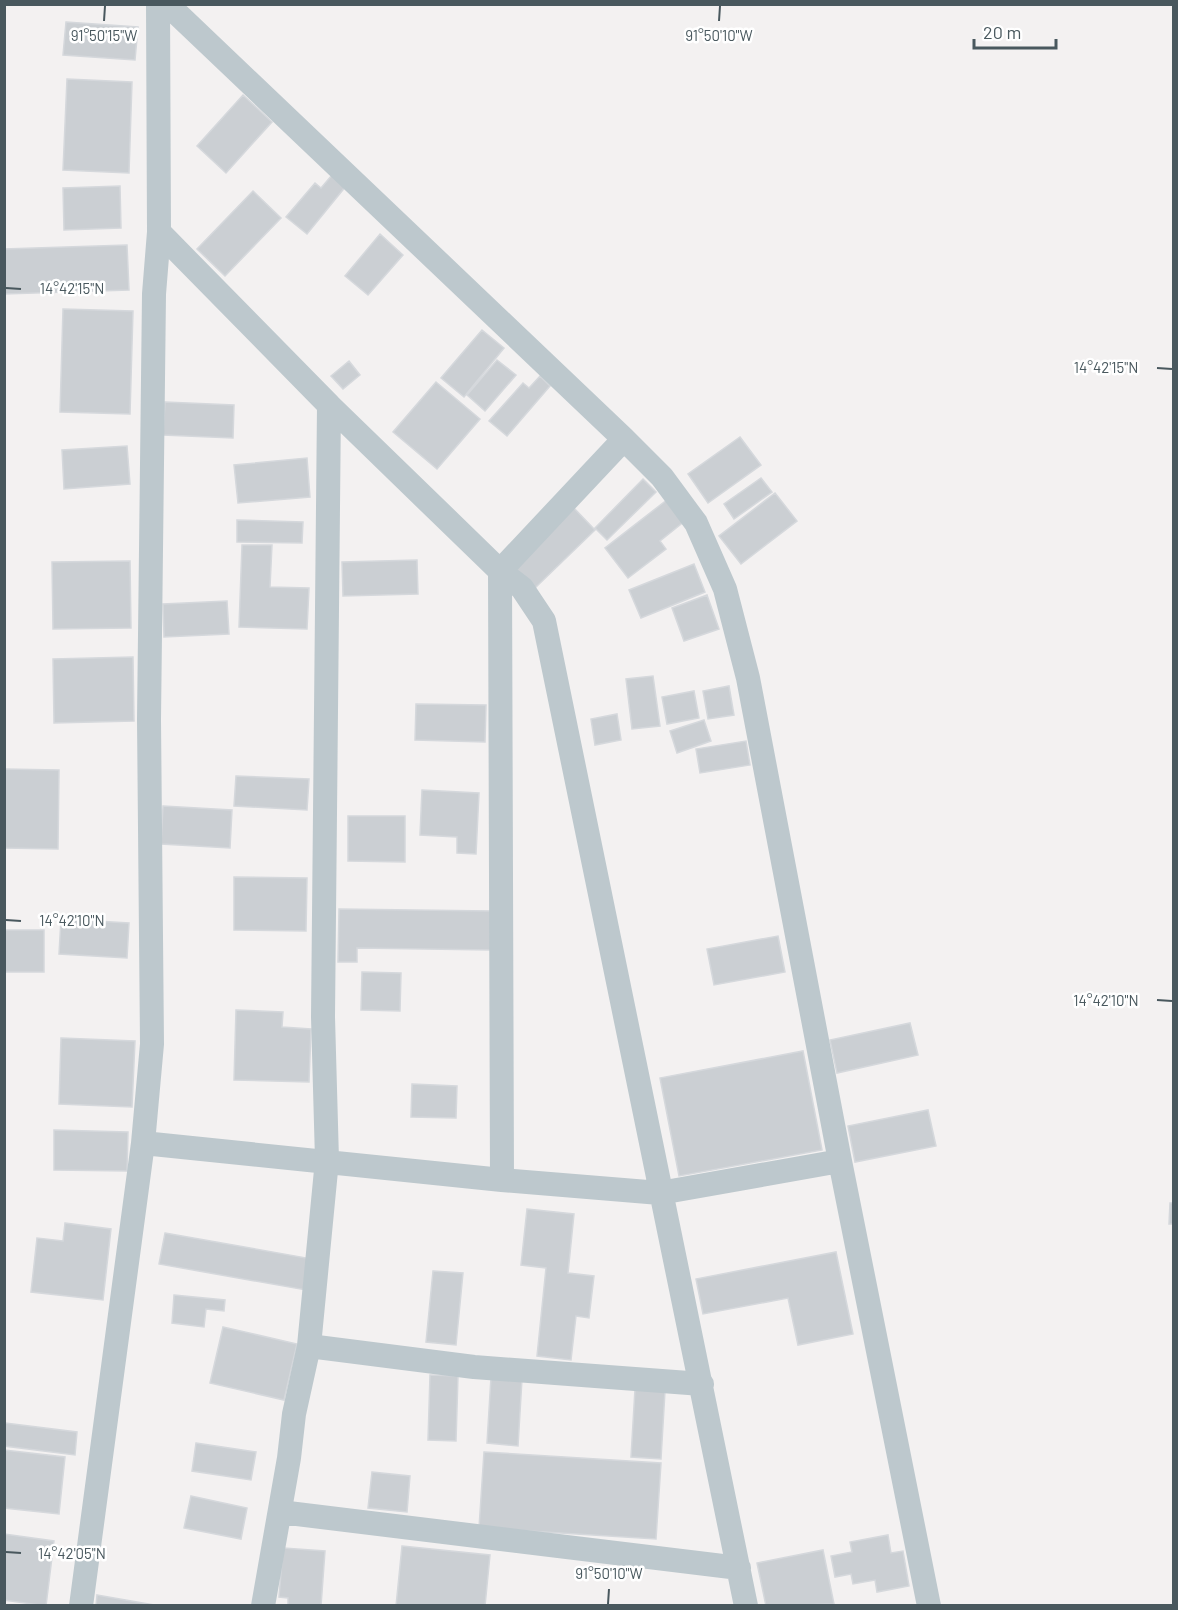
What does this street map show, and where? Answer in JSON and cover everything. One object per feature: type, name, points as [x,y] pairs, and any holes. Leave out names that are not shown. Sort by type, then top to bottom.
[{"type":"street","points":[[81,1605],[143,1143],[152,1044],[150,709],[154,294],[159,232],[158,4]]},
{"type":"street","points":[[167,4],[624,439],[662,477],[696,523],[725,590],[748,678],[840,1161],[929,1605]]},
{"type":"street","points":[[159,232],[329,405],[500,572],[522,588],[544,621],[746,1605]]},
{"type":"street","points":[[263,1605],[280,1512],[294,1414],[309,1346],[327,1160],[323,1017],[329,405]]},
{"type":"street","points":[[502,1180],[500,572],[624,439]]},
{"type":"street","points":[[143,1143],[327,1160],[502,1180],[660,1193],[840,1161]]},
{"type":"street","points":[[309,1346],[474,1367],[702,1384]]},
{"type":"street","points":[[280,1512],[739,1568]]},
{"type":"building","points":[[66,22],[138,27],[135,60],[63,55]]},
{"type":"building","points":[[67,79],[132,82],[129,173],[63,170]]},
{"type":"building","points":[[243,95],[272,122],[226,173],[197,146]]},
{"type":"building","points":[[332,175],[346,186],[307,234],[286,217],[315,183],[321,188]]},
{"type":"building","points":[[120,186],[121,228],[64,230],[63,188]]},
{"type":"building","points":[[253,191],[281,218],[225,276],[197,249]]},
{"type":"building","points":[[380,234],[403,255],[368,295],[345,276]]},
{"type":"building","points":[[127,245],[129,290],[4,294],[4,249]]},
{"type":"building","points":[[63,309],[133,311],[130,414],[60,412]]},
{"type":"building","points":[[482,330],[504,348],[464,397],[441,378]]},
{"type":"building","points":[[497,360],[516,375],[485,411],[467,395]]},
{"type":"building","points":[[349,361],[360,375],[343,389],[331,376]]},
{"type":"building","points":[[540,376],[550,386],[507,436],[489,421],[523,383],[529,388]]},
{"type":"building","points":[[436,382],[480,419],[437,469],[393,432]]},
{"type":"building","points":[[165,402],[234,405],[233,438],[163,435]]},
{"type":"building","points":[[740,437],[761,465],[708,503],[688,474]]},
{"type":"building","points":[[127,446],[130,484],[64,489],[62,450]]},
{"type":"building","points":[[307,458],[310,497],[238,503],[234,465]]},
{"type":"building","points":[[761,478],[772,492],[734,519],[724,504]]},
{"type":"building","points":[[643,479],[656,492],[607,540],[595,528]]},
{"type":"building","points":[[775,493],[797,521],[741,564],[719,536]]},
{"type":"building","points":[[668,499],[685,521],[660,541],[666,549],[628,578],[605,548]]},
{"type":"building","points":[[572,506],[595,530],[535,588],[512,565]]},
{"type":"building","points":[[237,520],[303,522],[302,543],[237,542]]},
{"type":"building","points":[[242,545],[272,545],[270,587],[309,588],[307,629],[239,627]]},
{"type":"building","points":[[417,560],[418,594],[343,596],[342,562]]},
{"type":"building","points":[[130,561],[131,628],[53,629],[52,562]]},
{"type":"building","points":[[694,564],[705,592],[641,618],[629,590]]},
{"type":"building","points":[[707,595],[719,629],[684,641],[672,608]]},
{"type":"building","points":[[227,601],[229,634],[164,637],[163,604]]},
{"type":"building","points":[[133,657],[134,721],[54,723],[53,659]]},
{"type":"building","points":[[653,676],[660,726],[632,729],[626,679]]},
{"type":"building","points":[[729,686],[734,715],[708,719],[703,691]]},
{"type":"building","points":[[694,691],[699,718],[667,724],[662,697]]},
{"type":"building","points":[[416,704],[486,705],[485,742],[415,740]]},
{"type":"building","points":[[617,714],[621,740],[595,745],[591,719]]},
{"type":"building","points":[[704,720],[711,741],[677,753],[670,731]]},
{"type":"building","points":[[746,741],[750,765],[700,773],[696,749]]},
{"type":"building","points":[[4,769],[59,770],[58,849],[4,848]]},
{"type":"building","points":[[236,776],[309,779],[307,810],[234,806]]},
{"type":"building","points":[[422,790],[479,793],[476,854],[457,853],[457,837],[420,835]]},
{"type":"building","points":[[163,806],[232,810],[230,848],[161,844]]},
{"type":"building","points":[[348,816],[405,816],[405,862],[348,861]]},
{"type":"building","points":[[234,877],[307,878],[306,931],[234,930]]},
{"type":"building","points":[[339,909],[491,911],[491,950],[357,948],[357,962],[338,962]]},
{"type":"building","points":[[61,919],[129,923],[127,958],[59,954]]},
{"type":"building","points":[[4,930],[44,930],[44,972],[4,972]]},
{"type":"building","points":[[778,936],[785,972],[714,985],[707,949]]},
{"type":"building","points":[[362,972],[401,973],[400,1011],[361,1010]]},
{"type":"building","points":[[236,1010],[283,1012],[282,1027],[311,1029],[309,1082],[234,1080]]},
{"type":"building","points":[[910,1023],[918,1055],[837,1073],[830,1040]]},
{"type":"building","points":[[61,1038],[135,1041],[132,1107],[59,1104]]},
{"type":"building","points":[[803,1051],[822,1150],[679,1176],[660,1078]]},
{"type":"building","points":[[412,1084],[457,1086],[456,1118],[411,1117]]},
{"type":"building","points":[[928,1110],[936,1146],[855,1162],[848,1126]]},
{"type":"building","points":[[54,1130],[128,1132],[127,1171],[54,1170]]},
{"type":"building","points":[[1170,1203],[1174,1203],[1174,1224],[1169,1224]]},
{"type":"building","points":[[527,1209],[574,1214],[568,1273],[594,1276],[589,1318],[576,1316],[571,1360],[537,1356],[546,1268],[521,1265]]},
{"type":"building","points":[[65,1223],[111,1229],[103,1300],[31,1292],[37,1238],[63,1241]]},
{"type":"building","points":[[165,1233],[312,1259],[306,1290],[159,1264]]},
{"type":"building","points":[[836,1252],[853,1334],[798,1345],[788,1298],[703,1314],[696,1279]]},
{"type":"building","points":[[433,1271],[463,1273],[456,1345],[426,1342]]},
{"type":"building","points":[[174,1295],[225,1300],[224,1311],[206,1309],[204,1327],[172,1323]]},
{"type":"building","points":[[223,1327],[297,1344],[284,1400],[210,1383]]},
{"type":"building","points":[[430,1375],[458,1376],[456,1441],[428,1440]]},
{"type":"building","points":[[491,1377],[522,1379],[518,1446],[487,1443]]},
{"type":"building","points":[[635,1389],[665,1391],[661,1459],[631,1457]]},
{"type":"building","points":[[5,1423],[77,1432],[75,1455],[4,1446]]},
{"type":"building","points":[[196,1443],[256,1452],[251,1480],[192,1471]]},
{"type":"building","points":[[4,1450],[65,1457],[59,1514],[4,1508]]},
{"type":"building","points":[[484,1452],[661,1463],[656,1539],[479,1528]]},
{"type":"building","points":[[372,1472],[410,1476],[407,1512],[368,1508]]},
{"type":"building","points":[[191,1496],[247,1508],[241,1539],[184,1528]]},
{"type":"building","points":[[4,1534],[54,1541],[46,1606],[4,1600]]},
{"type":"building","points":[[888,1535],[891,1553],[903,1551],[909,1586],[877,1592],[875,1580],[853,1584],[851,1574],[835,1577],[831,1556],[852,1552],[850,1542]]},
{"type":"building","points":[[402,1546],[490,1555],[485,1606],[396,1606]]},
{"type":"building","points":[[283,1548],[325,1551],[321,1606],[288,1606],[288,1598],[279,1597]]},
{"type":"building","points":[[823,1550],[834,1604],[766,1606],[757,1563]]},
{"type":"building","points":[[97,1595],[160,1606],[96,1606]]}]
